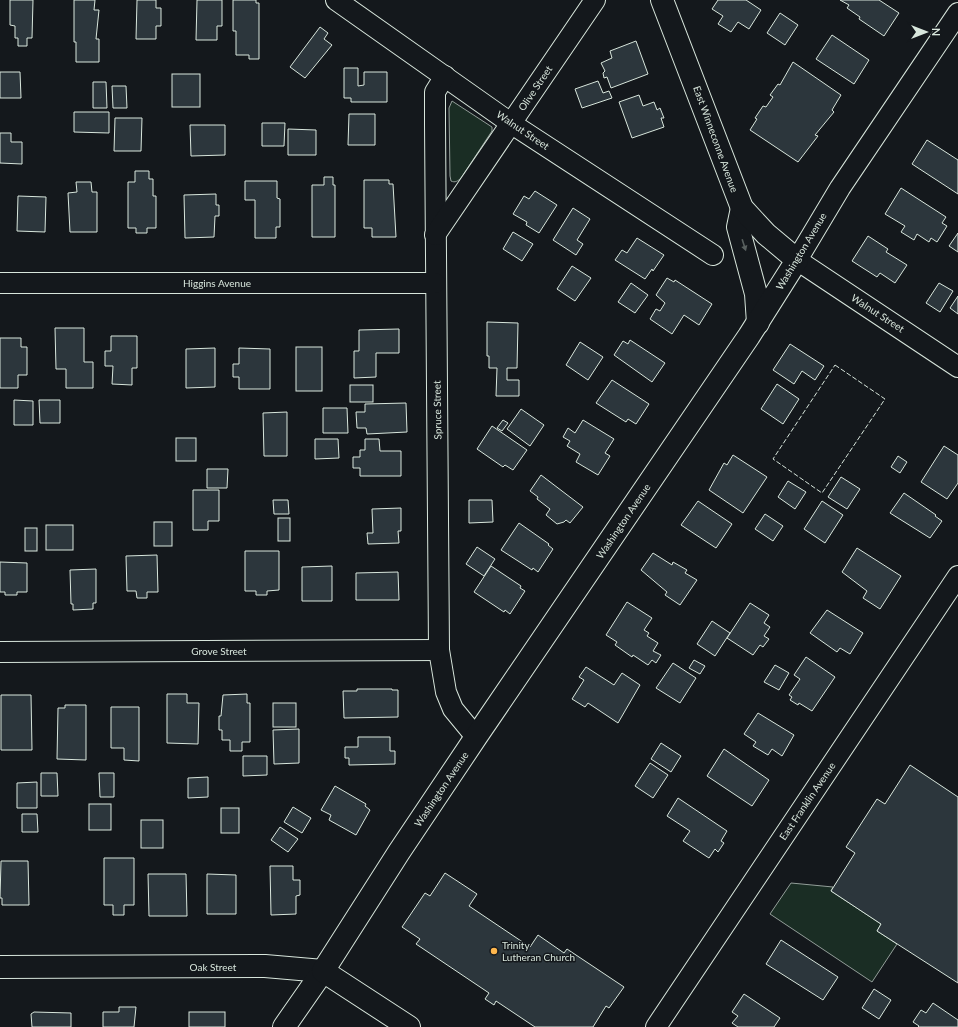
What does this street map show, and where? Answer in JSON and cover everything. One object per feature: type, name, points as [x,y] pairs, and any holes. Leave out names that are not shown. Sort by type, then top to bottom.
[{"type":"main road","name":"East Winneconne Avenue","points":[[662,0],[742,208],[766,234],[797,260]]},
{"type":"main road","points":[[742,208],[738,227],[756,294],[758,323]]},
{"type":"main road","name":"Washington Avenue","points":[[284,1027],[476,737],[758,323],[797,260]]},
{"type":"main road","name":"Oak Street","points":[[0,967],[266,966],[323,970],[409,1027]]},
{"type":"street","name":"Walnut Street","points":[[336,0],[512,124],[713,255]]},
{"type":"street","name":"Olive Street","points":[[435,235],[595,0]]},
{"type":"street","name":"Washington Avenue","points":[[797,260],[840,188],[958,13]]},
{"type":"street","name":"Spruce Street","points":[[445,76],[435,92],[435,283],[439,650],[446,692],[450,703],[453,709],[476,737]]},
{"type":"street","name":"Walnut Street","points":[[797,260],[958,367]]},
{"type":"street","name":"Higgins Avenue","points":[[0,283],[435,283]]},
{"type":"street","name":"East Franklin Avenue","points":[[656,1027],[958,576]]},
{"type":"street","name":"Grove Street","points":[[0,652],[439,650]]},
{"type":"green space","points":[[452,101],[492,127],[492,131],[461,178],[454,182],[451,181],[450,176],[449,108]]},
{"type":"green space","points":[[791,883],[833,887],[831,891],[881,924],[877,931],[897,944],[872,982],[770,914]]},
{"type":"building","points":[[10,0],[33,0],[32,38],[27,38],[27,46],[18,46],[18,38],[15,38],[15,26],[10,25]]},
{"type":"building","points":[[74,0],[95,0],[94,10],[99,10],[96,39],[99,39],[99,62],[76,62],[76,42],[74,42]]},
{"type":"building","points":[[137,0],[156,0],[156,8],[161,8],[161,26],[156,26],[156,39],[136,39]]},
{"type":"building","points":[[197,0],[222,0],[222,26],[217,26],[217,40],[196,40]]},
{"type":"building","points":[[233,0],[256,0],[256,3],[259,3],[259,59],[249,59],[249,55],[236,55],[236,31],[233,31]]},
{"type":"building","points":[[718,0],[746,0],[761,10],[749,29],[738,22],[731,32],[718,24],[723,16],[712,9]]},
{"type":"building","points":[[840,0],[879,0],[899,13],[884,36],[859,19],[860,17],[847,8],[849,5]]},
{"type":"building","points":[[780,13],[798,25],[785,45],[767,33]]},
{"type":"building","points":[[320,27],[328,33],[324,39],[332,45],[305,78],[290,67]]},
{"type":"building","points":[[832,35],[869,60],[854,84],[816,59]]},
{"type":"building","points":[[636,41],[648,74],[611,88],[607,77],[604,78],[603,73],[605,71],[601,63],[612,58],[610,51]]},
{"type":"building","points":[[793,62],[841,95],[832,110],[834,112],[815,135],[818,136],[798,162],[750,130],[757,119],[755,118],[763,106],[766,107],[773,97],[770,95],[778,84],[780,85]]},
{"type":"building","points":[[344,68],[358,68],[358,86],[364,85],[364,72],[387,72],[387,102],[351,102],[351,98],[344,98]]},
{"type":"building","points":[[0,72],[20,72],[21,98],[0,98]]},
{"type":"building","points":[[172,74],[200,74],[200,107],[172,107]]},
{"type":"building","points":[[598,81],[603,93],[609,91],[612,98],[582,108],[575,89]]},
{"type":"building","points":[[93,82],[106,82],[107,108],[93,108]]},
{"type":"building","points":[[112,86],[126,86],[127,108],[113,108]]},
{"type":"building","points":[[639,95],[643,106],[654,102],[657,110],[660,108],[664,118],[661,118],[664,127],[632,138],[619,102]]},
{"type":"building","points":[[74,112],[109,112],[109,133],[74,132]]},
{"type":"building","points":[[349,114],[375,114],[375,145],[348,145]]},
{"type":"building","points":[[115,118],[142,118],[141,151],[114,151]]},
{"type":"building","points":[[262,123],[285,123],[284,146],[262,146]]},
{"type":"building","points":[[190,125],[225,125],[225,155],[191,156]]},
{"type":"building","points":[[288,129],[316,130],[316,155],[288,155]]},
{"type":"building","points":[[0,133],[11,133],[11,142],[22,142],[22,164],[0,163]]},
{"type":"building","points":[[927,140],[958,160],[958,194],[912,164]]},
{"type":"building","points":[[135,171],[149,171],[149,179],[153,179],[153,196],[156,196],[156,228],[147,228],[147,233],[136,233],[136,228],[128,228],[128,182],[135,182]]},
{"type":"building","points":[[324,177],[333,177],[333,185],[335,185],[335,237],[312,237],[312,185],[324,185]]},
{"type":"building","points":[[364,180],[389,180],[389,184],[393,184],[396,237],[372,237],[372,228],[364,228]]},
{"type":"building","points":[[245,181],[277,181],[277,198],[280,199],[280,227],[276,227],[276,238],[255,238],[255,200],[245,200]]},
{"type":"building","points":[[76,182],[91,182],[92,192],[97,192],[97,232],[70,232],[68,193],[77,192]]},
{"type":"building","points":[[901,188],[946,217],[942,223],[947,226],[937,242],[931,238],[929,242],[917,234],[914,240],[901,232],[905,226],[885,214]]},
{"type":"building","points":[[535,191],[557,205],[539,233],[526,225],[527,222],[513,214],[524,196],[529,199]]},
{"type":"building","points":[[216,194],[216,205],[219,205],[219,216],[215,216],[214,237],[185,238],[184,195]]},
{"type":"building","points":[[18,196],[46,197],[45,232],[17,231]]},
{"type":"building","points":[[573,208],[590,219],[577,240],[583,244],[576,255],[553,240]]},
{"type":"building","points":[[513,232],[533,244],[522,261],[503,249]]},
{"type":"building","points":[[958,233],[958,252],[949,246]]},
{"type":"building","points":[[868,236],[888,249],[886,252],[907,265],[895,283],[880,273],[877,277],[852,261]]},
{"type":"building","points":[[637,238],[664,255],[653,271],[652,269],[645,279],[615,260],[622,250],[627,253]]},
{"type":"building","points":[[572,266],[591,278],[575,301],[557,289]]},
{"type":"building","points":[[667,278],[674,282],[675,280],[712,304],[699,325],[684,315],[672,334],[650,319],[656,309],[660,311],[665,303],[656,295]]},
{"type":"building","points":[[631,283],[648,295],[635,313],[618,302]]},
{"type":"building","points":[[939,283],[953,291],[940,312],[926,303]]},
{"type":"building","points":[[958,296],[958,314],[950,308]]},
{"type":"building","points":[[487,322],[518,323],[517,368],[507,368],[507,380],[519,380],[519,396],[496,396],[497,368],[489,368],[489,356],[487,356]]},
{"type":"building","points":[[55,328],[84,328],[84,362],[93,362],[93,388],[66,388],[66,369],[56,369]]},
{"type":"building","points":[[399,329],[399,353],[376,353],[376,377],[354,378],[354,351],[359,351],[359,330]]},
{"type":"building","points":[[111,336],[137,336],[137,368],[132,368],[132,385],[112,384],[113,366],[105,366],[105,351],[111,351]]},
{"type":"building","points":[[0,338],[21,338],[21,347],[27,347],[27,375],[18,375],[18,388],[0,388]]},
{"type":"building","points":[[630,340],[665,363],[652,382],[614,355],[623,341],[628,344]]},
{"type":"building","points":[[580,342],[603,357],[588,380],[566,365]]},
{"type":"building","points":[[790,344],[824,366],[815,380],[802,371],[794,384],[773,370]]},
{"type":"building","points":[[296,347],[322,347],[322,391],[296,391]]},
{"type":"building","points":[[215,348],[215,387],[186,388],[186,349]]},
{"type":"building","points":[[239,348],[270,349],[270,389],[239,389],[239,377],[233,377],[233,364],[239,364]]},
{"type":"building","points":[[612,380],[649,404],[636,424],[628,419],[626,422],[596,403]]},
{"type":"building","points":[[777,384],[799,399],[783,424],[761,409]]},
{"type":"building","points":[[350,385],[373,385],[373,402],[350,402]]},
{"type":"building","points":[[14,400],[33,401],[33,425],[14,425]]},
{"type":"building","points":[[39,400],[60,400],[60,423],[40,423]]},
{"type":"building","points":[[406,403],[407,432],[367,434],[366,428],[357,428],[356,412],[365,412],[365,404]]},
{"type":"building","points":[[323,408],[347,408],[348,433],[323,433]]},
{"type":"building","points":[[521,409],[544,425],[530,446],[507,429]]},
{"type":"building","points":[[287,412],[287,456],[264,456],[263,413]]},
{"type":"building","points":[[503,420],[508,423],[502,431],[497,428]]},
{"type":"building","points":[[583,420],[614,439],[605,453],[610,456],[598,475],[576,462],[580,454],[567,446],[570,441],[563,437],[568,428],[575,433]]},
{"type":"building","points":[[492,426],[527,450],[513,470],[505,465],[503,467],[477,449]]},
{"type":"building","points":[[176,438],[196,438],[196,461],[176,461]]},
{"type":"building","points":[[315,439],[338,439],[339,458],[315,459]]},
{"type":"building","points":[[365,439],[379,439],[380,451],[401,451],[401,476],[360,476],[360,468],[353,468],[353,457],[360,457],[360,450],[365,450]]},
{"type":"building","points":[[944,446],[958,455],[958,483],[947,499],[921,482]]},
{"type":"building","points":[[733,455],[767,477],[743,513],[709,490],[724,463],[727,465]]},
{"type":"building","points":[[898,456],[907,462],[900,473],[891,467]]},
{"type":"building","points":[[207,469],[228,469],[227,488],[207,488]]},
{"type":"building","points":[[541,475],[583,507],[570,523],[566,520],[557,524],[546,515],[550,509],[537,499],[538,497],[530,491]]},
{"type":"building","points":[[841,477],[860,489],[847,509],[828,497]]},
{"type":"building","points":[[788,481],[806,492],[795,509],[778,497]]},
{"type":"building","points":[[193,490],[219,490],[219,521],[208,521],[208,530],[193,530]]},
{"type":"building","points":[[904,493],[936,515],[935,516],[942,521],[930,538],[890,513]]},
{"type":"building","points":[[273,500],[288,500],[289,514],[274,514]]},
{"type":"building","points":[[469,500],[492,500],[493,522],[469,523]]},
{"type":"building","points":[[698,501],[732,524],[716,548],[681,525]]},
{"type":"building","points":[[822,501],[843,515],[825,543],[804,529]]},
{"type":"building","points":[[401,508],[401,531],[398,531],[399,543],[368,544],[367,533],[373,533],[372,509]]},
{"type":"building","points":[[765,514],[783,526],[773,541],[755,529]]},
{"type":"building","points":[[278,518],[290,518],[290,541],[278,541]]},
{"type":"building","points":[[154,522],[172,522],[172,546],[154,546]]},
{"type":"building","points":[[519,523],[549,544],[548,545],[553,549],[538,572],[533,568],[532,570],[501,550]]},
{"type":"building","points":[[46,525],[73,525],[73,550],[46,550]]},
{"type":"building","points":[[25,528],[37,528],[37,551],[25,551]]},
{"type":"building","points":[[477,547],[495,559],[484,576],[466,564]]},
{"type":"building","points":[[857,548],[901,576],[880,609],[863,598],[867,591],[842,572]]},
{"type":"building","points":[[245,551],[279,551],[279,590],[267,591],[267,595],[256,595],[256,591],[245,591]]},
{"type":"building","points":[[653,553],[672,565],[673,562],[687,570],[685,573],[697,580],[680,605],[665,595],[667,592],[641,570]]},
{"type":"building","points":[[157,555],[158,592],[147,592],[147,598],[137,598],[136,591],[127,591],[126,556]]},
{"type":"building","points":[[0,562],[27,563],[27,592],[17,592],[17,595],[5,595],[5,592],[0,592]]},
{"type":"building","points":[[332,566],[332,601],[302,601],[302,567]]},
{"type":"building","points":[[491,566],[521,586],[520,588],[525,591],[510,614],[505,610],[504,612],[474,592]]},
{"type":"building","points":[[96,569],[96,603],[93,603],[93,609],[73,610],[73,604],[71,604],[70,570]]},
{"type":"building","points":[[398,572],[399,600],[356,600],[356,573]]},
{"type":"building","points":[[627,602],[652,618],[644,630],[649,633],[647,636],[658,643],[653,651],[661,655],[656,663],[652,660],[648,665],[633,655],[632,657],[615,645],[617,642],[606,635]]},
{"type":"building","points":[[750,603],[769,615],[764,623],[770,627],[764,636],[769,639],[763,647],[760,645],[753,655],[727,638]]},
{"type":"building","points":[[827,610],[863,633],[850,654],[840,648],[837,652],[810,633]]},
{"type":"building","points":[[712,621],[730,633],[715,656],[697,644]]},
{"type":"building","points":[[806,657],[835,677],[812,711],[799,703],[798,705],[790,700],[792,697],[789,695],[800,679],[794,675]]},
{"type":"building","points":[[694,660],[705,666],[700,674],[689,668]]},
{"type":"building","points":[[673,663],[696,678],[680,703],[656,688]]},
{"type":"building","points":[[775,665],[789,673],[779,690],[764,682]]},
{"type":"building","points":[[586,667],[614,685],[622,673],[640,685],[618,723],[588,703],[585,707],[572,699],[584,680],[579,677]]},
{"type":"building","points":[[357,689],[398,690],[398,717],[344,718],[343,691],[357,691]]},
{"type":"building","points":[[167,694],[187,694],[187,703],[199,703],[198,744],[167,743]]},
{"type":"building","points":[[247,694],[247,703],[250,703],[250,742],[242,742],[242,751],[230,751],[230,740],[222,740],[222,730],[219,730],[219,716],[221,716],[223,695]]},
{"type":"building","points":[[1,695],[31,695],[32,750],[1,750]]},
{"type":"building","points":[[273,703],[296,703],[296,727],[273,727]]},
{"type":"building","points":[[65,705],[86,705],[86,760],[57,759],[58,708],[65,708]]},
{"type":"building","points":[[111,707],[139,707],[139,761],[124,760],[124,748],[111,748]]},
{"type":"building","points":[[758,713],[794,735],[782,756],[772,749],[768,755],[753,746],[756,742],[744,734]]},
{"type":"building","points":[[299,729],[299,763],[274,764],[273,730]]},
{"type":"building","points":[[358,737],[390,737],[390,751],[395,751],[395,764],[349,765],[349,758],[345,758],[345,747],[358,747]]},
{"type":"building","points":[[661,743],[681,756],[671,772],[651,759]]},
{"type":"building","points":[[724,749],[769,780],[752,806],[707,776]]},
{"type":"building","points":[[243,756],[267,756],[267,775],[243,776]]},
{"type":"building","points":[[650,763],[668,775],[653,798],[635,786]]},
{"type":"building","points":[[910,765],[958,797],[958,983],[877,931],[881,924],[831,891],[855,853],[846,847],[877,799],[885,804]]},
{"type":"building","points":[[41,773],[57,773],[58,796],[41,796]]},
{"type":"building","points":[[99,773],[114,773],[114,797],[100,797]]},
{"type":"building","points":[[208,777],[208,797],[188,798],[188,778]]},
{"type":"building","points":[[37,782],[37,808],[17,808],[17,783]]},
{"type":"building","points":[[335,786],[366,804],[365,806],[370,810],[356,835],[329,820],[331,815],[321,810]]},
{"type":"building","points":[[678,798],[727,831],[721,841],[724,843],[718,852],[715,849],[709,858],[683,841],[690,831],[667,816]]},
{"type":"building","points":[[89,804],[111,804],[111,830],[89,830]]},
{"type":"building","points":[[293,807],[311,818],[302,833],[284,822]]},
{"type":"building","points":[[221,808],[239,808],[239,833],[221,833]]},
{"type":"building","points":[[22,814],[37,814],[38,832],[22,832]]},
{"type":"building","points":[[141,820],[163,820],[163,848],[141,848]]},
{"type":"building","points":[[280,827],[298,839],[288,852],[271,840]]},
{"type":"building","points":[[104,858],[134,858],[134,905],[124,905],[124,915],[113,915],[113,905],[104,905]]},
{"type":"building","points":[[1,861],[28,861],[29,905],[2,905],[2,898],[0,898]]},
{"type":"building","points":[[270,866],[293,866],[293,880],[300,880],[300,895],[296,896],[296,914],[271,915]]},
{"type":"building","name":"Trinity Lutheran Church","points":[[445,873],[477,894],[469,906],[530,947],[538,935],[564,953],[567,949],[624,987],[609,1008],[606,1006],[593,1027],[535,1027],[496,1001],[494,1005],[485,999],[489,993],[416,944],[420,939],[402,927],[425,893],[430,896]]},
{"type":"building","points":[[148,874],[186,874],[187,916],[149,916]]},
{"type":"building","points":[[207,874],[236,875],[236,914],[207,914]]},
{"type":"building","points":[[781,940],[838,977],[823,1000],[766,964]]},
{"type":"building","points":[[874,989],[891,1000],[879,1019],[862,1008]]},
{"type":"building","points":[[744,994],[780,1018],[774,1027],[738,1027],[732,1023],[738,1016],[732,1012]]},
{"type":"building","points":[[933,1003],[958,1020],[958,1027],[918,1027],[919,1026],[913,1022],[921,1010],[926,1013]]},
{"type":"building","points":[[119,1007],[136,1007],[134,1027],[103,1027],[103,1012],[119,1012]]},
{"type":"building","points":[[34,1012],[71,1013],[71,1027],[32,1027],[31,1014]]},
{"type":"building","points":[[189,1012],[225,1012],[225,1027],[189,1027]]},
{"type":"fence","points":[[835,365],[885,399],[822,493],[773,459],[835,365]]},
{"type":"place","name":"Trinity Lutheran Church","points":[[494,951]]}]
